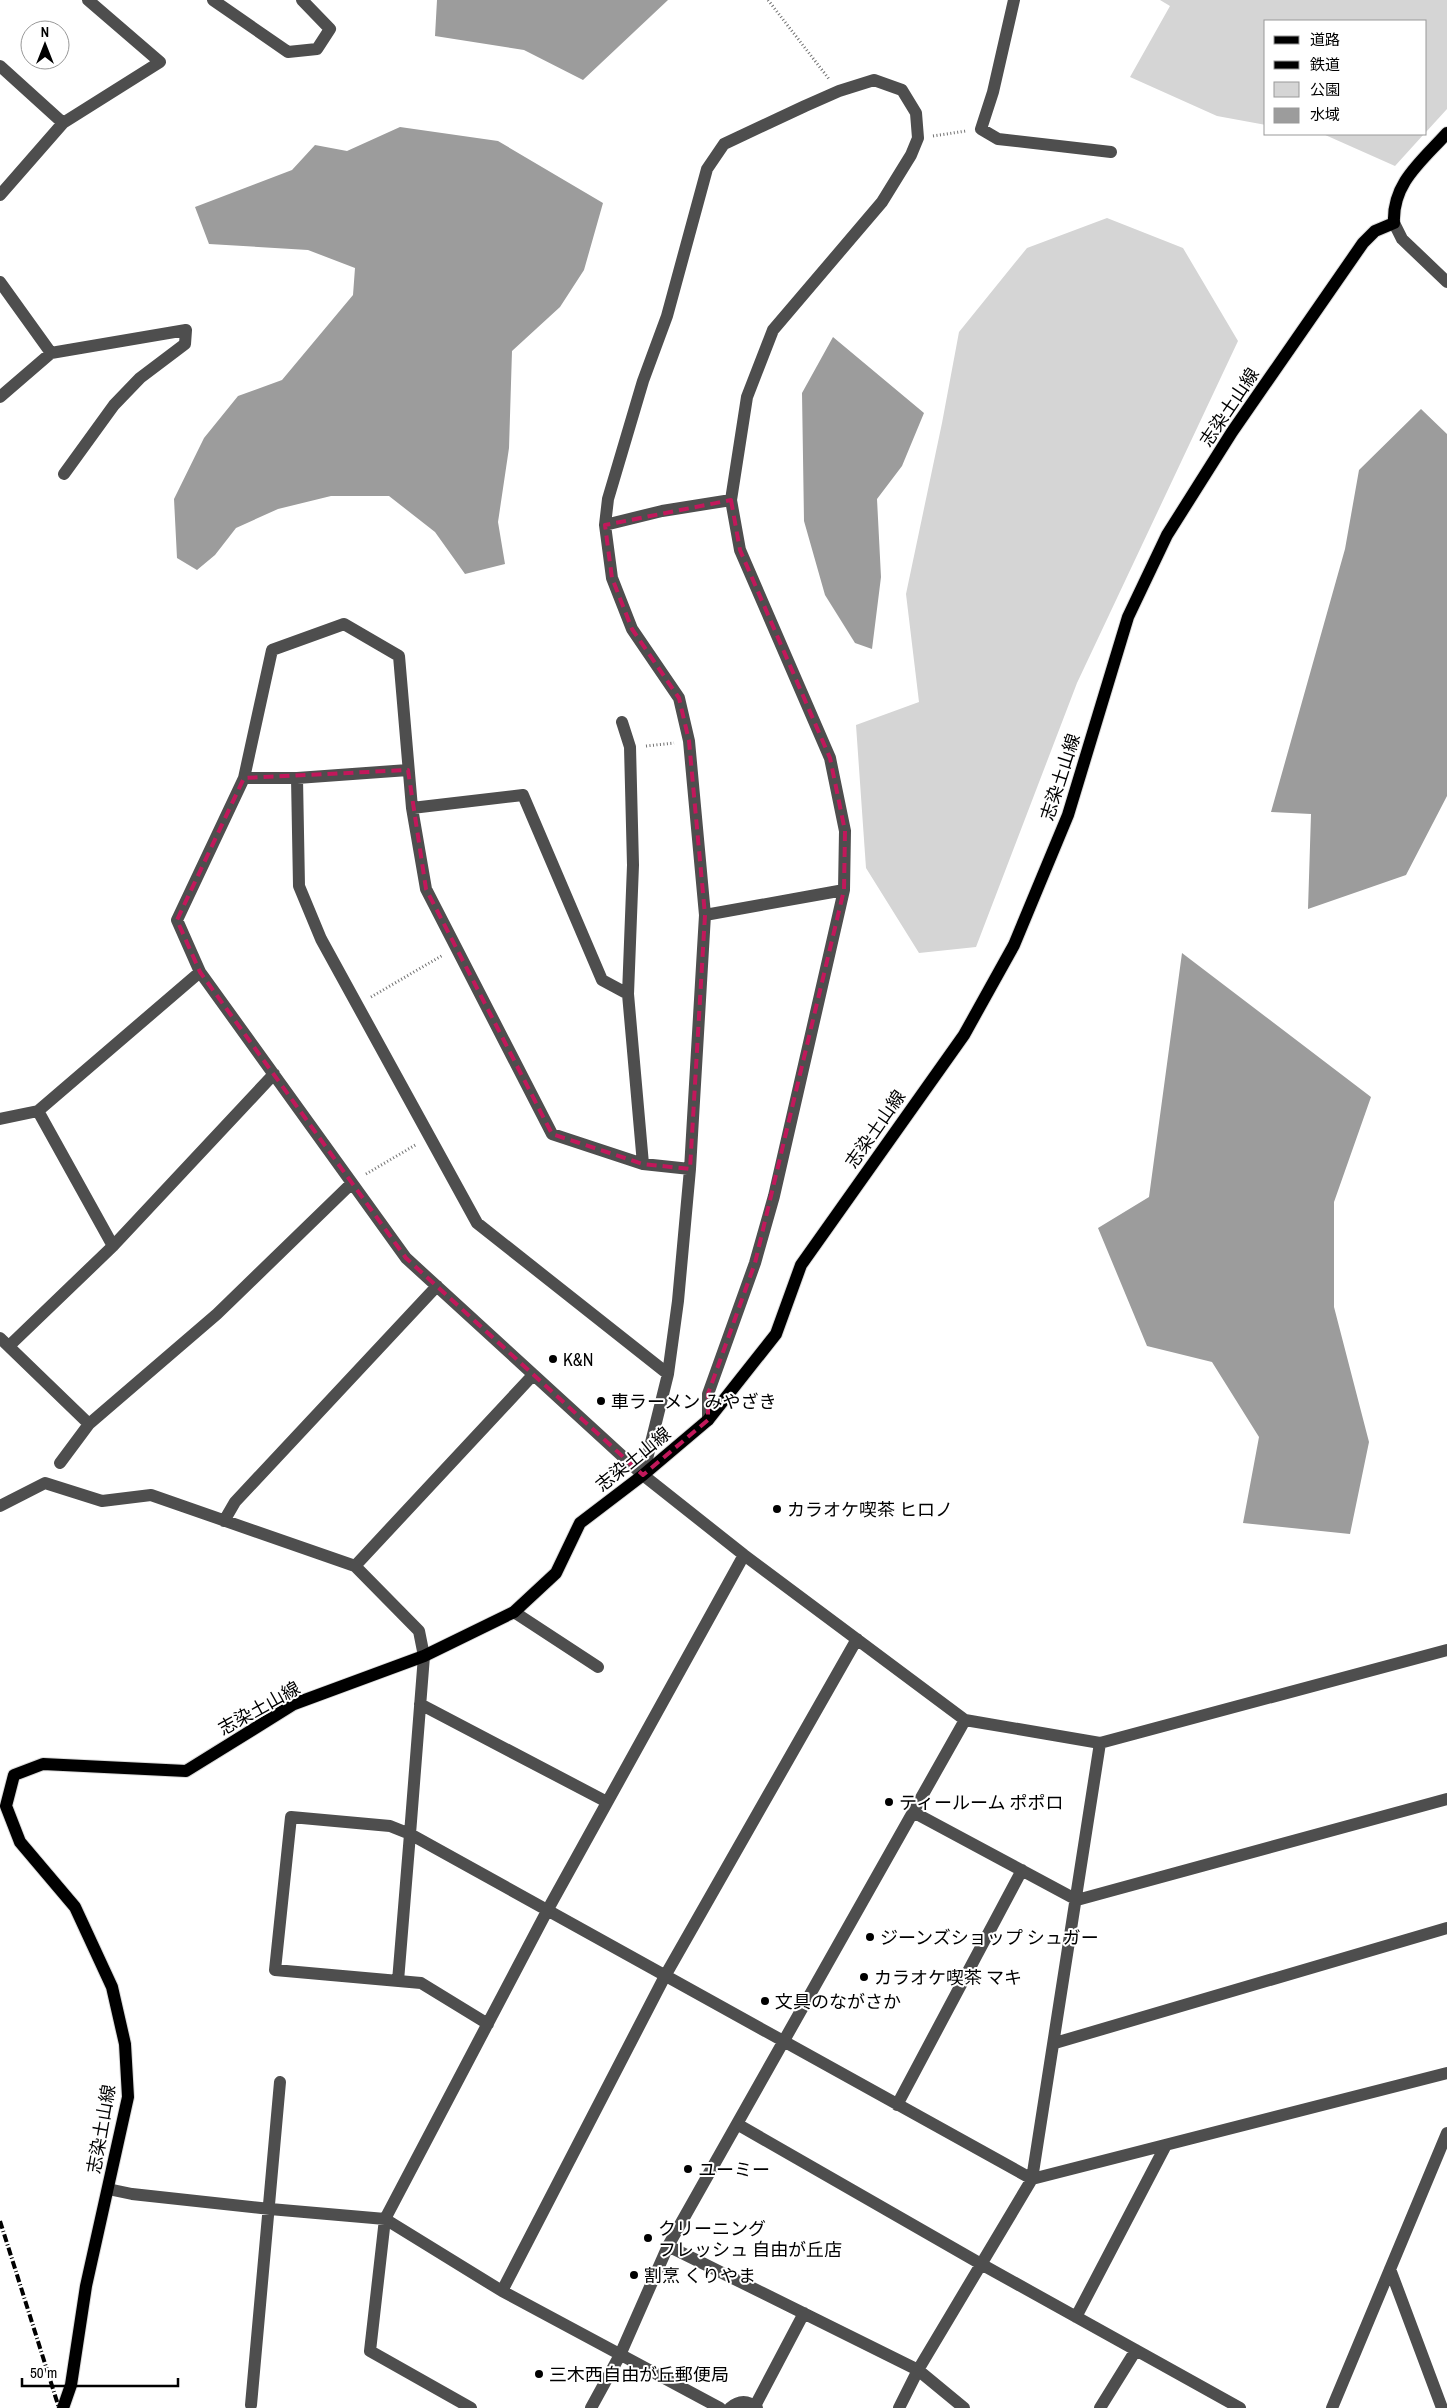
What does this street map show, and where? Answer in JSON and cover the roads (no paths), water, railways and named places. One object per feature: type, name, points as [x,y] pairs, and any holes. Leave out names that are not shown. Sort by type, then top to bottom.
[{"type":"main road","points":[[1394,223],[1393,211],[1398,192],[1408,176],[1447,133]]},
{"type":"main road","name":"志染土山線","points":[[63,2408],[71,2385],[86,2286],[128,2097],[125,2044],[112,1987],[75,1907],[20,1842],[6,1806],[14,1775],[43,1764],[186,1771],[294,1704],[424,1656],[514,1612],[556,1573],[580,1523],[643,1475],[708,1420],[776,1334],[801,1265],[964,1035],[1014,945],[1068,815],[1128,617],[1167,535],[1232,432],[1363,243],[1375,231],[1394,223]]},
{"type":"street","points":[[0,195],[63,123],[160,62],[88,0]]},
{"type":"street","points":[[213,0],[288,52],[317,49],[330,29],[302,0]]},
{"type":"street","points":[[1014,0],[982,129],[998,139],[1111,152]]},
{"type":"street","points":[[0,66],[63,123]]},
{"type":"street","points":[[643,1475],[668,1374],[678,1301],[690,1170],[705,915],[689,741],[680,698],[632,629],[612,578],[605,525],[608,498],[643,381],[667,316],[707,169],[724,144],[839,92],[874,80],[902,90],[916,113],[918,138],[911,155],[882,202],[773,330],[747,397],[731,500],[740,550],[830,758],[845,831],[844,890],[774,1196],[756,1263],[708,1394],[708,1420]]},
{"type":"street","points":[[1394,223],[1402,239],[1447,282]]},
{"type":"street","points":[[0,282],[51,352]]},
{"type":"street","points":[[0,397],[51,352],[186,330],[185,344],[140,378],[114,405],[64,474]]},
{"type":"street","points":[[605,525],[662,511],[731,500]]},
{"type":"street","points":[[690,1170],[643,1164],[552,1134],[426,889],[412,808],[399,656],[344,624],[272,650],[244,778],[177,920],[200,972],[406,1258],[643,1475],[744,1555],[964,1720],[1100,1743],[1447,1650]]},
{"type":"street","points":[[622,722],[630,748],[633,865],[628,994],[643,1164]]},
{"type":"street","points":[[244,778],[298,778],[408,770]]},
{"type":"street","points":[[298,778],[300,886],[321,939],[477,1223],[668,1374]]},
{"type":"street","points":[[412,808],[524,795],[602,980],[628,994]]},
{"type":"street","points":[[705,915],[844,890]]},
{"type":"street","points":[[0,1119],[38,1111],[200,972]]},
{"type":"street","points":[[89,1424],[4,1342],[113,1246],[274,1074]]},
{"type":"street","points":[[38,1111],[113,1246]]},
{"type":"street","points":[[60,1463],[89,1424],[217,1314],[352,1183]]},
{"type":"street","points":[[224,1521],[236,1502],[437,1286]]},
{"type":"street","points":[[355,1566],[534,1375]]},
{"type":"street","points":[[0,1506],[45,1483],[102,1501],[151,1495],[355,1566],[419,1631],[424,1656],[398,1981]]},
{"type":"street","points":[[472,2408],[370,2351],[385,2219],[547,1911],[744,1555]]},
{"type":"street","points":[[514,1612],[598,1667]]},
{"type":"street","points":[[502,2291],[665,1976],[857,1640]]},
{"type":"street","points":[[420,1704],[607,1802]]},
{"type":"street","points":[[591,2408],[620,2355],[668,2246],[964,1720]]},
{"type":"street","points":[[899,2408],[918,2370],[1032,2179],[1055,2043],[1100,1743]]},
{"type":"street","points":[[913,1812],[1077,1900],[1447,1798]]},
{"type":"street","points":[[488,2024],[421,1983],[275,1970],[291,1817],[390,1826],[410,1834],[1032,2179],[1447,2072]]},
{"type":"street","points":[[897,2105],[1022,1870]]},
{"type":"street","points":[[1055,2043],[1447,1928]]},
{"type":"street","points":[[251,2405],[280,2082]]},
{"type":"street","points":[[737,2124],[981,2264],[1240,2408]]},
{"type":"street","points":[[1332,2408],[1447,2133]]},
{"type":"street","points":[[1076,2317],[1166,2145]]},
{"type":"street","points":[[108,2189],[132,2194],[270,2209],[385,2219],[502,2291],[720,2408]]},
{"type":"street","points":[[668,2246],[918,2370],[964,2408]]},
{"type":"street","points":[[1390,2269],[1442,2408]]},
{"type":"street","points":[[730,2408],[740,2402],[756,2407],[804,2313]]},
{"type":"street","points":[[1100,2408],[1136,2350]]},
{"type":"water","points":[[437,0],[668,0],[583,80],[524,50],[435,36]]},
{"type":"water","points":[[400,127],[498,141],[603,203],[584,270],[560,307],[512,351],[509,448],[498,522],[505,564],[465,574],[435,532],[389,496],[331,496],[278,509],[236,528],[215,555],[197,570],[177,558],[174,499],[204,438],[238,396],[282,380],[353,295],[355,268],[308,250],[209,244],[195,207],[292,170],[315,145],[347,151]]},
{"type":"water","points":[[833,337],[924,413],[902,466],[877,499],[881,577],[872,649],[855,643],[825,595],[804,521],[802,393]]},
{"type":"water","points":[[1421,409],[1447,434],[1447,796],[1406,875],[1308,909],[1311,814],[1271,812],[1345,549],[1359,470]]},
{"type":"water","points":[[1182,953],[1371,1097],[1334,1202],[1334,1307],[1369,1442],[1350,1534],[1243,1523],[1259,1437],[1212,1362],[1147,1346],[1098,1228],[1149,1197]]},
{"type":"railway","points":[[0,2221],[59,2408]]},
{"type":"place","name":"K&N","points":[[553,1359]]},
{"type":"place","name":"車ラーメン みやざき","points":[[601,1401]]},
{"type":"place","name":"カラオケ喫茶 ヒロノ","points":[[777,1509]]},
{"type":"place","name":"ティールーム ポポロ","points":[[889,1802]]},
{"type":"place","name":"ジーンズショップ シュガー","points":[[870,1937]]},
{"type":"place","name":"カラオケ喫茶 マキ","points":[[864,1977]]},
{"type":"place","name":"文具のながさか","points":[[765,2001]]},
{"type":"place","name":"ユーミー","points":[[688,2169]]},
{"type":"place","name":"クリーニング フレッシュ 自由が丘店","points":[[648,2238]]},
{"type":"place","name":"割烹 くりやま","points":[[634,2275]]},
{"type":"place","name":"三木西自由が丘郵便局","points":[[539,2374]]}]
